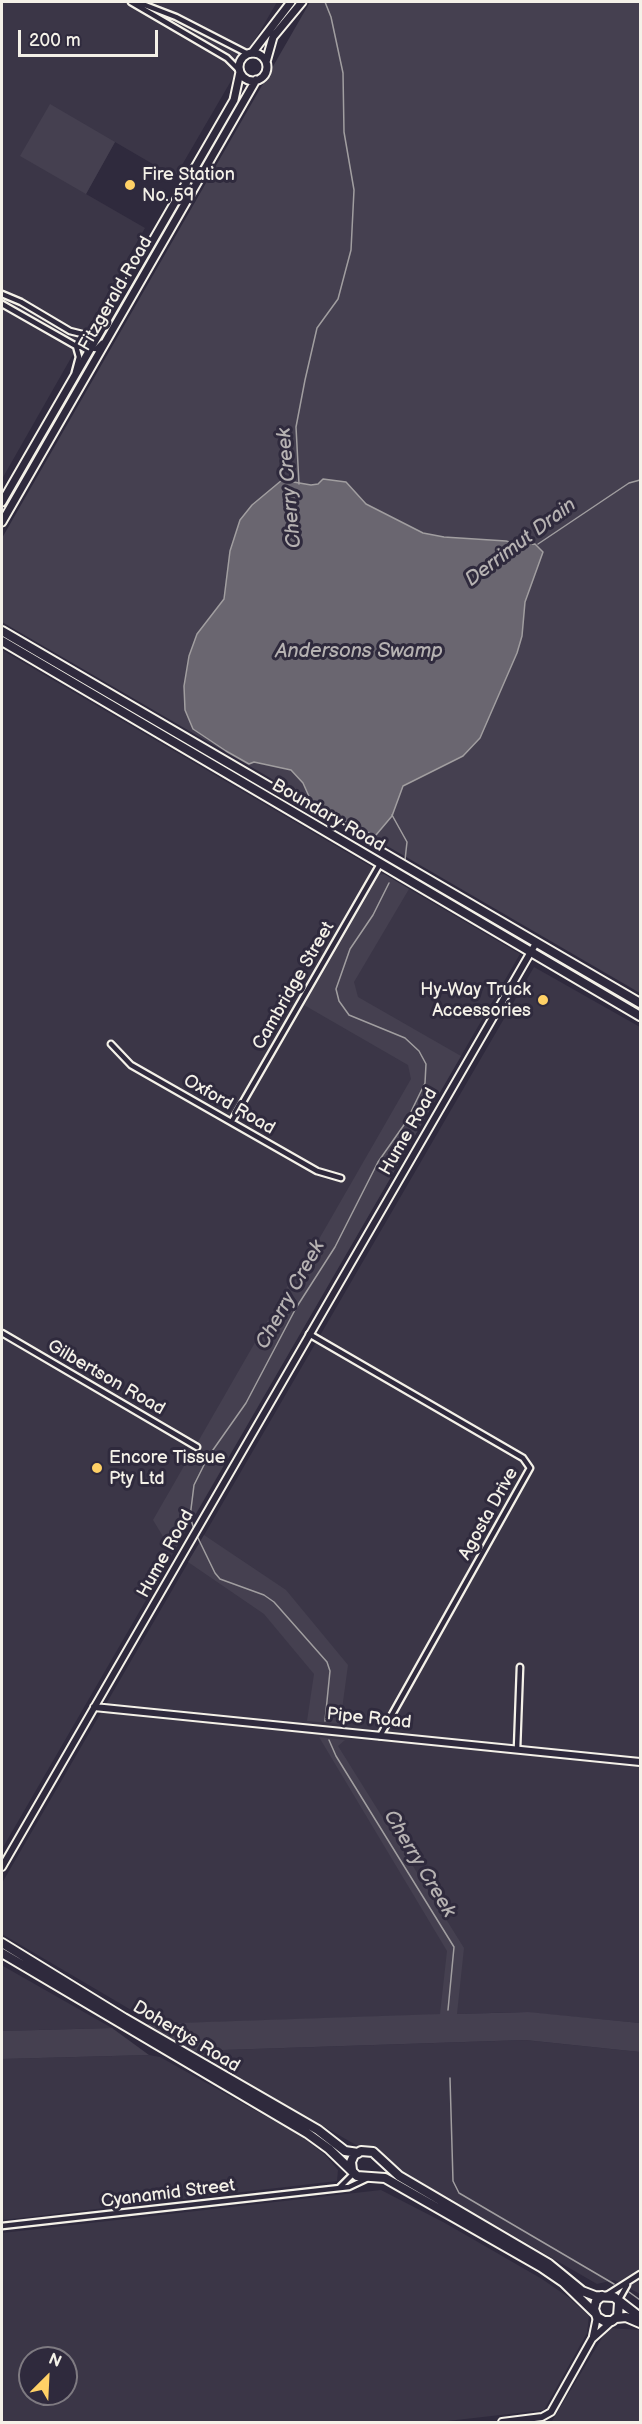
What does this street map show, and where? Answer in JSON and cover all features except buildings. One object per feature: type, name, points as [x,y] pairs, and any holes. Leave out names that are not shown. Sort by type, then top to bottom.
[{"type":"main road","points":[[291,2],[240,62],[240,71],[249,80],[256,80],[263,75],[273,37],[292,17],[302,2]]},
{"type":"main road","points":[[250,53],[259,54],[266,63]]},
{"type":"main road","name":"Fitzgerald Road","points":[[2,502],[234,100],[240,71]]},
{"type":"main road","name":"Fitzgerald Road","points":[[2,522],[256,80]]},
{"type":"main road","name":"Boundary Road","points":[[2,631],[640,1004]]},
{"type":"main road","name":"Boundary Road","points":[[2,641],[640,1016]]},
{"type":"main road","points":[[380,864],[385,855]]},
{"type":"main road","name":"Dohertys Road","points":[[2,1943],[132,2023],[318,2130],[345,2151],[358,2152]]},
{"type":"main road","name":"Dohertys Road","points":[[2,1953],[307,2133],[353,2172]]},
{"type":"main road","points":[[640,2317],[605,2295],[582,2291],[549,2264],[399,2176],[369,2151],[358,2152],[352,2158],[353,2172],[370,2178],[388,2180],[547,2271],[570,2288],[604,2321],[626,2317],[640,2323]]},
{"type":"main road","points":[[370,2178],[378,2170],[378,2158]]},
{"type":"main road","points":[[596,2315],[596,2301],[605,2295]]},
{"type":"main road","points":[[614,2319],[620,2312],[619,2302]]},
{"type":"street","points":[[132,2],[176,17],[250,53]]},
{"type":"street","points":[[132,2],[227,58],[240,71]]},
{"type":"street","points":[[2,294],[21,302],[70,331],[90,336],[101,332]]},
{"type":"street","points":[[17,313],[21,302]]},
{"type":"street","points":[[2,304],[76,346],[91,350],[99,347],[116,324]]},
{"type":"street","points":[[73,380],[79,357],[76,346]]},
{"type":"street","name":"Cambridge Street","points":[[232,1121],[380,864]]},
{"type":"street","name":"Hume Road","points":[[2,1867],[536,943]]},
{"type":"street","name":"Oxford Road","points":[[111,1044],[131,1065],[317,1171],[341,1179]]},
{"type":"street","name":"Gilbertson Road","points":[[2,1333],[197,1447]]},
{"type":"street","name":"Agosta Drive","points":[[309,1334],[523,1458],[530,1468],[380,1736]]},
{"type":"street","points":[[518,1749],[520,1667]]},
{"type":"street","name":"Pipe Road","points":[[94,1707],[640,1762]]},
{"type":"street","points":[[338,2188],[353,2172]]},
{"type":"street","name":"Cyanamid Street","points":[[2,2226],[354,2186],[370,2178]]},
{"type":"street","points":[[605,2295],[640,2274]]},
{"type":"street","points":[[619,2302],[628,2283]]},
{"type":"street","points":[[592,2339],[596,2315]]},
{"type":"street","points":[[502,2422],[542,2417],[551,2412],[592,2339],[614,2319]]},
{"type":"shaded area","points":[[2,2],[277,2],[175,177],[115,142],[86,194],[145,228],[2,479]]},
{"type":"shaded area","points":[[310,2],[640,2],[640,993],[2,622],[2,538]]},
{"type":"shaded area","points":[[50,104],[115,142],[86,194],[20,156]]},
{"type":"shaded area","points":[[2,650],[520,954],[2,1849]]},
{"type":"shaded area","points":[[384,874],[409,889],[354,982],[358,997],[461,1056],[173,1553],[153,1520],[303,1259],[307,1260],[411,1079],[408,1065],[304,1005],[379,875]]},
{"type":"shaded area","points":[[534,967],[640,1027],[640,2023],[521,2012],[155,2024],[2,1934],[2,1883]]},
{"type":"shaded area","points":[[204,1535],[286,1590],[348,1665],[340,1724],[307,1721],[314,1674],[264,1614],[188,1562]]},
{"type":"shaded area","points":[[319,1737],[345,1740],[338,1746],[464,1948],[457,2014],[528,2012],[640,2023],[640,2052],[525,2040],[193,2051],[147,2024],[440,2014],[447,1951]]},
{"type":"shaded area","points":[[3,1966],[112,2028],[2,2031]]},
{"type":"shaded area","points":[[112,2028],[149,2055],[2,2059],[2,2031]]},
{"type":"shaded area","points":[[525,2040],[640,2052],[640,2294],[614,2280],[597,2284],[193,2051]]},
{"type":"shaded area","points":[[149,2055],[160,2057],[301,2136],[325,2155],[338,2170],[337,2181],[2,2220],[2,2059]]},
{"type":"shaded area","points":[[381,2190],[445,2223],[542,2279],[568,2297],[589,2316],[587,2333],[544,2410],[439,2422],[2,2422],[2,2233]]},
{"type":"shaded area","points":[[608,2328],[640,2330],[640,2422],[540,2422],[552,2421]]},
{"type":"water","name":"Andersons Swamp","points":[[323,479],[346,482],[366,504],[423,533],[444,537],[506,541],[520,545],[535,544],[543,552],[525,602],[522,636],[517,653],[480,738],[463,756],[403,786],[392,816],[376,835],[362,831],[311,801],[303,783],[291,770],[254,762],[249,764],[226,751],[193,729],[185,710],[184,686],[189,656],[197,634],[224,599],[230,551],[240,520],[252,505],[282,480],[311,485],[318,484]]},
{"type":"waterway","name":"Cherry Creek","points":[[299,484],[296,427],[305,380],[317,328],[338,299],[351,250],[354,190],[344,132],[343,73],[331,17],[325,2]]},
{"type":"waterway","name":"Derrimut Drain","points":[[538,544],[629,483],[640,480]]},
{"type":"waterway","name":"Cherry Creek","points":[[392,815],[407,842],[405,860]]},
{"type":"waterway","name":"Cherry Creek","points":[[194,1529],[190,1517],[194,1485],[208,1457],[246,1403],[296,1308],[335,1247],[378,1162],[406,1122],[425,1083],[426,1064],[419,1051],[405,1038],[349,1015],[339,1001],[336,989],[350,949],[373,915],[389,883]]},
{"type":"waterway","name":"Cherry Creek","points":[[197,1536],[220,1579],[264,1595],[274,1602],[327,1662],[330,1671],[325,1721]]},
{"type":"waterway","name":"Cherry Creek","points":[[329,1740],[336,1756],[454,1947],[448,2010]]},
{"type":"waterway","name":"Cherry Creek","points":[[450,2078],[453,2181],[459,2193],[614,2284]]},
{"type":"waterway","name":"Cherry Creek","points":[[629,2292],[640,2300]]},
{"type":"place","name":"Fire Station No. 59","points":[[130,185]]},
{"type":"place","name":"Hy-Way Truck Accessories","points":[[543,1000]]},
{"type":"place","name":"Encore Tissue Pty Ltd","points":[[97,1468]]}]
